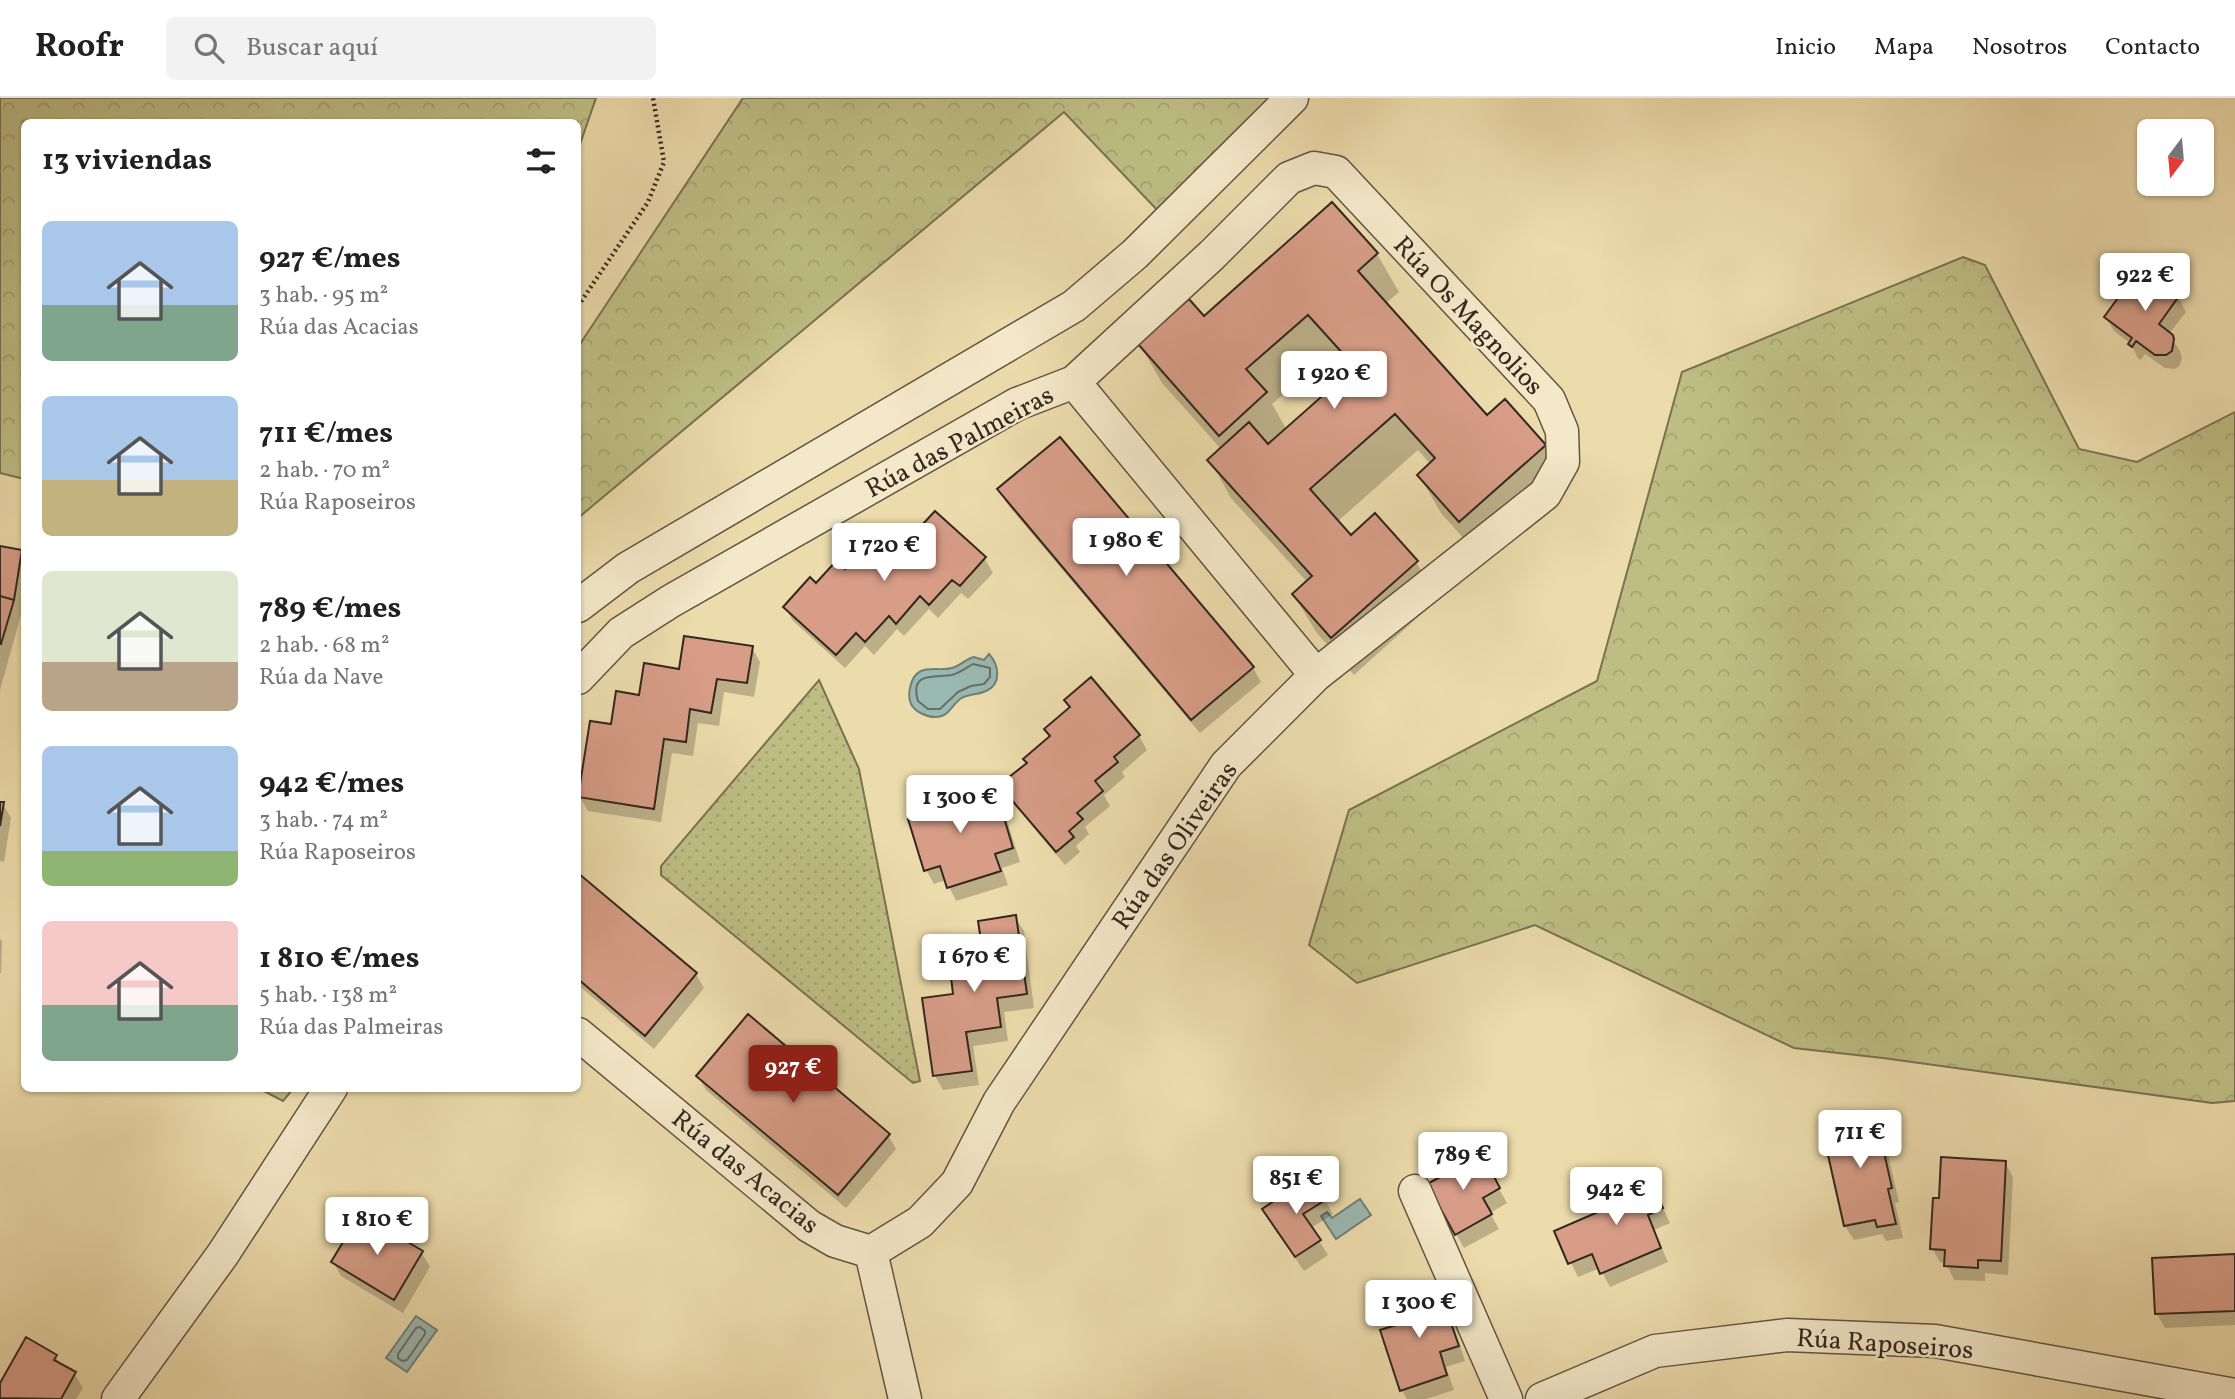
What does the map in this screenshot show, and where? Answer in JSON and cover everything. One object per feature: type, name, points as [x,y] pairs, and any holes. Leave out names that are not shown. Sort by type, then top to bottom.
[{"type":"street","name":"Rúa das Palmeiras","points":[[581,604],[628,568],[1074,306],[1135,254],[1292,98]]},
{"type":"street","name":"Rúa das Palmeiras","points":[[581,675],[621,633],[671,601],[1017,404],[1073,383],[1212,255],[1289,178],[1314,168]]},
{"type":"street","name":"Rúa Os Magnolios","points":[[1314,168],[1336,172],[1549,400],[1562,431],[1563,462],[1545,494]]},
{"type":"street","points":[[1073,383],[1316,675]]},
{"type":"street","name":"Rúa das Oliveiras","points":[[871,1252],[920,1222],[957,1184],[999,1102],[1226,765],[1316,675],[1545,494]]},
{"type":"street","name":"Rúa das Acacias","points":[[581,1036],[809,1226],[835,1241],[871,1252]]},
{"type":"street","points":[[118,1399],[223,1254],[328,1092]]},
{"type":"street","points":[[1415,1191],[1506,1399]]},
{"type":"street","points":[[871,1252],[905,1399]]},
{"type":"street","name":"Rúa Raposeiros","points":[[1542,1399],[1655,1351],[1787,1335],[1935,1341],[2235,1395]]},
{"type":"path","points":[[581,302],[648,202],[664,162],[653,98]]},
{"type":"green space","points":[[0,98],[596,98],[581,141],[581,119],[21,119],[21,478],[0,473]]},
{"type":"green space","points":[[743,98],[1269,98],[1160,213],[1064,112],[581,515],[581,342]]},
{"type":"green space","points":[[1963,257],[1985,265],[2079,449],[2137,462],[2235,412],[2235,1101],[2212,1103],[1794,1048],[1535,925],[1357,983],[1309,945],[1349,810],[1597,681],[1682,372]]},
{"type":"green space","points":[[819,680],[859,769],[920,1081],[913,1083],[661,875],[661,866]]},
{"type":"green space","points":[[266,1092],[290,1092],[283,1101]]},
{"type":"water","points":[[989,654],[997,669],[997,679],[991,688],[963,697],[940,717],[925,715],[913,707],[910,690],[917,673],[928,669],[948,669],[974,657],[984,660]]},
{"type":"water","points":[[1360,1199],[1371,1215],[1336,1239],[1321,1216],[1327,1212],[1332,1218]]},
{"type":"water","points":[[416,1316],[437,1330],[407,1372],[386,1358]]},
{"type":"building","points":[[1332,202],[1378,253],[1358,271],[1487,415],[1505,399],[1546,445],[1459,522],[1417,475],[1435,458],[1395,414],[1310,489],[1351,535],[1375,513],[1418,561],[1331,638],[1292,594],[1312,576],[1207,460],[1249,422],[1268,444],[1355,367],[1308,315],[1246,369],[1267,392],[1219,436],[1138,344],[1189,299],[1204,316]]},
{"type":"building","points":[[2140,268],[2179,296],[2159,324],[2173,335],[2174,339],[2172,351],[2166,355],[2155,355],[2136,341],[2132,347],[2128,344],[2132,338],[2104,317]]},
{"type":"building","points":[[1060,437],[1254,667],[1191,720],[997,489]]},
{"type":"building","points":[[935,511],[986,557],[960,586],[952,580],[929,605],[920,596],[896,624],[889,616],[865,642],[856,633],[836,655],[783,607],[810,577],[816,583],[837,560],[845,569],[870,542],[878,549],[898,528],[909,539]]},
{"type":"building","points":[[0,546],[21,550],[14,600],[0,596]]},
{"type":"building","points":[[0,596],[14,600],[1,644],[0,644]]},
{"type":"building","points":[[684,636],[753,646],[747,683],[717,679],[711,713],[690,709],[686,742],[664,739],[654,809],[581,797],[581,778],[590,721],[611,724],[616,691],[639,695],[644,663],[679,669]]},
{"type":"building","points":[[1091,677],[1140,735],[1114,757],[1118,762],[1095,781],[1103,791],[1077,813],[1083,819],[1069,831],[1074,837],[1056,852],[999,785],[1027,763],[1023,759],[1050,736],[1044,729],[1070,707],[1064,700]]},
{"type":"building","points":[[963,781],[966,791],[975,788],[978,800],[983,799],[986,808],[1000,804],[1013,848],[995,854],[1001,871],[947,888],[940,866],[924,871],[908,819],[928,813],[922,794]]},
{"type":"building","points":[[0,802],[4,802],[0,826]]},
{"type":"building","points":[[581,876],[697,973],[645,1036],[581,982]]},
{"type":"building","points":[[1016,915],[1027,994],[997,998],[1001,1027],[966,1032],[972,1071],[933,1076],[922,998],[953,994],[948,952],[982,947],[978,921]]},
{"type":"building","points":[[748,1014],[890,1134],[838,1195],[696,1076]]},
{"type":"building","points":[[1875,1112],[1892,1188],[1888,1189],[1896,1224],[1877,1227],[1875,1220],[1844,1226],[1821,1124]]},
{"type":"building","points":[[1459,1150],[1470,1171],[1487,1163],[1500,1188],[1483,1198],[1492,1214],[1455,1235],[1427,1184],[1444,1175],[1437,1162]]},
{"type":"building","points":[[1941,1157],[2006,1161],[2001,1261],[1978,1260],[1978,1268],[1944,1266],[1945,1250],[1930,1249],[1933,1198],[1939,1198]]},
{"type":"building","points":[[1648,1171],[1663,1208],[1648,1215],[1661,1248],[1600,1274],[1592,1254],[1568,1264],[1554,1231],[1612,1206],[1605,1190]]},
{"type":"building","points":[[1311,1176],[1327,1199],[1303,1214],[1321,1240],[1295,1257],[1262,1209]]},
{"type":"building","points":[[360,1214],[423,1251],[394,1300],[331,1262]]},
{"type":"building","points":[[2235,1254],[2235,1311],[2155,1314],[2152,1258]]},
{"type":"building","points":[[1439,1289],[1459,1346],[1440,1352],[1447,1375],[1400,1391],[1380,1330],[1399,1324],[1393,1305]]},
{"type":"building","points":[[26,1337],[57,1355],[54,1360],[76,1372],[61,1399],[0,1398],[0,1383]]}]
